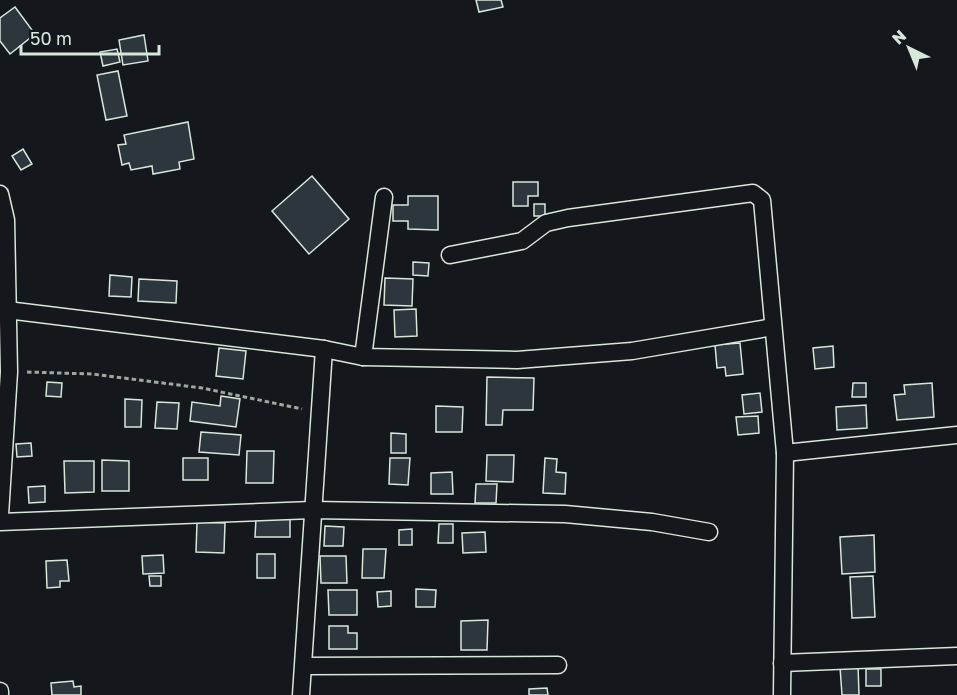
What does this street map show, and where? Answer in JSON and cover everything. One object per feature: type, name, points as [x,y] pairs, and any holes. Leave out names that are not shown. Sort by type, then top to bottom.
[{"type":"street","points":[[0,194],[6,220],[9,372],[0,515]]},
{"type":"street","points":[[450,255],[522,241],[546,223],[568,218],[753,194],[762,200],[785,453],[782,695]]},
{"type":"street","points":[[363,357],[384,197]]},
{"type":"street","points":[[7,310],[324,349],[363,357],[517,360],[632,351],[773,327]]},
{"type":"street","points":[[301,695],[324,349]]},
{"type":"street","points":[[785,453],[957,435]]},
{"type":"street","points":[[0,522],[312,510],[565,514],[652,522],[709,532]]},
{"type":"street","points":[[782,663],[957,656]]},
{"type":"street","points":[[304,666],[558,665]]},
{"type":"path","points":[[9,372],[92,374],[191,386],[319,412]]},
{"type":"building","points":[[476,0],[501,0],[503,7],[479,12]]},
{"type":"building","points":[[15,7],[35,34],[10,54],[0,41],[0,18]]},
{"type":"building","points":[[144,35],[148,61],[123,65],[119,40]]},
{"type":"building","points":[[117,49],[120,62],[103,66],[100,52]]},
{"type":"building","points":[[118,71],[127,116],[106,120],[97,75]]},
{"type":"building","points":[[188,122],[194,159],[179,162],[180,169],[153,174],[152,166],[131,170],[129,163],[122,165],[118,145],[126,144],[124,135]]},
{"type":"building","points":[[23,149],[32,164],[21,170],[12,156]]},
{"type":"building","points":[[312,176],[349,219],[309,254],[272,211]]},
{"type":"building","points":[[513,182],[538,182],[538,196],[528,196],[528,206],[513,206]]},
{"type":"building","points":[[408,196],[438,196],[438,230],[408,229],[408,221],[393,221],[393,205],[408,205]]},
{"type":"building","points":[[534,204],[545,204],[545,216],[534,216]]},
{"type":"building","points":[[413,262],[429,263],[428,276],[413,275]]},
{"type":"building","points":[[110,275],[132,277],[131,297],[109,296]]},
{"type":"building","points":[[385,278],[413,279],[412,306],[384,305]]},
{"type":"building","points":[[139,279],[177,281],[176,303],[138,301]]},
{"type":"building","points":[[416,309],[417,336],[395,337],[394,310]]},
{"type":"building","points":[[740,343],[743,374],[726,376],[725,367],[717,368],[715,345]]},
{"type":"building","points":[[833,346],[834,367],[815,369],[813,348]]},
{"type":"building","points":[[219,348],[246,351],[243,379],[216,376]]},
{"type":"building","points":[[487,377],[534,378],[533,410],[503,410],[502,425],[486,425]]},
{"type":"building","points":[[47,382],[62,383],[61,397],[46,396]]},
{"type":"building","points":[[853,383],[866,383],[866,397],[852,397]]},
{"type":"building","points":[[932,383],[934,417],[897,420],[894,395],[905,394],[904,385]]},
{"type":"building","points":[[760,393],[762,412],[744,414],[742,395]]},
{"type":"building","points":[[221,396],[240,399],[236,427],[190,421],[192,402],[220,406]]},
{"type":"building","points":[[125,399],[142,400],[141,427],[125,427]]},
{"type":"building","points":[[157,402],[179,403],[177,429],[155,428]]},
{"type":"building","points":[[866,405],[867,428],[837,430],[836,407]]},
{"type":"building","points":[[436,406],[463,407],[462,432],[436,432]]},
{"type":"building","points":[[758,416],[759,433],[738,435],[736,417]]},
{"type":"building","points":[[201,432],[241,435],[239,455],[199,452]]},
{"type":"building","points":[[391,433],[406,434],[406,453],[391,453]]},
{"type":"building","points":[[31,443],[32,456],[17,457],[16,444]]},
{"type":"building","points":[[247,451],[274,451],[273,483],[246,483]]},
{"type":"building","points":[[487,455],[514,455],[513,482],[486,481]]},
{"type":"building","points":[[183,458],[208,458],[208,480],[183,480]]},
{"type":"building","points":[[390,458],[410,458],[408,485],[389,484]]},
{"type":"building","points":[[545,458],[557,459],[556,472],[566,473],[565,494],[543,493]]},
{"type":"building","points":[[102,460],[129,461],[129,491],[102,491]]},
{"type":"building","points":[[64,461],[94,461],[94,492],[65,493]]},
{"type":"building","points":[[452,472],[453,494],[431,494],[431,473]]},
{"type":"building","points":[[476,484],[497,484],[496,503],[475,503]]},
{"type":"building","points":[[45,486],[45,502],[29,503],[28,487]]},
{"type":"building","points":[[256,518],[290,518],[290,537],[255,537]]},
{"type":"building","points":[[197,522],[225,523],[224,553],[196,552]]},
{"type":"building","points":[[439,524],[453,524],[453,543],[438,543]]},
{"type":"building","points":[[325,526],[344,527],[343,546],[324,546]]},
{"type":"building","points":[[412,529],[412,545],[399,545],[399,530]]},
{"type":"building","points":[[485,532],[486,552],[463,553],[462,533]]},
{"type":"building","points":[[874,535],[875,572],[842,574],[840,537]]},
{"type":"building","points":[[363,549],[386,549],[384,578],[362,578]]},
{"type":"building","points":[[257,554],[275,554],[275,578],[257,578]]},
{"type":"building","points":[[163,555],[164,573],[143,574],[142,556]]},
{"type":"building","points":[[320,556],[346,556],[347,583],[321,583]]},
{"type":"building","points":[[67,560],[69,581],[60,581],[60,587],[47,588],[46,561]]},
{"type":"building","points":[[149,576],[161,576],[161,586],[150,586]]},
{"type":"building","points":[[873,576],[875,617],[852,618],[850,577]]},
{"type":"building","points":[[416,589],[436,590],[435,607],[416,607]]},
{"type":"building","points":[[328,590],[357,590],[357,615],[329,615]]},
{"type":"building","points":[[391,591],[391,606],[378,607],[377,592]]},
{"type":"building","points":[[488,620],[487,650],[461,650],[461,621]]},
{"type":"building","points":[[329,626],[348,626],[348,633],[357,633],[357,649],[329,649]]},
{"type":"building","points":[[858,665],[859,695],[842,695],[840,667]]},
{"type":"building","points":[[866,669],[881,669],[881,686],[866,686]]},
{"type":"building","points":[[73,681],[74,687],[81,686],[81,695],[52,695],[51,683]]},
{"type":"building","points":[[547,688],[548,695],[529,695],[529,689]]}]
